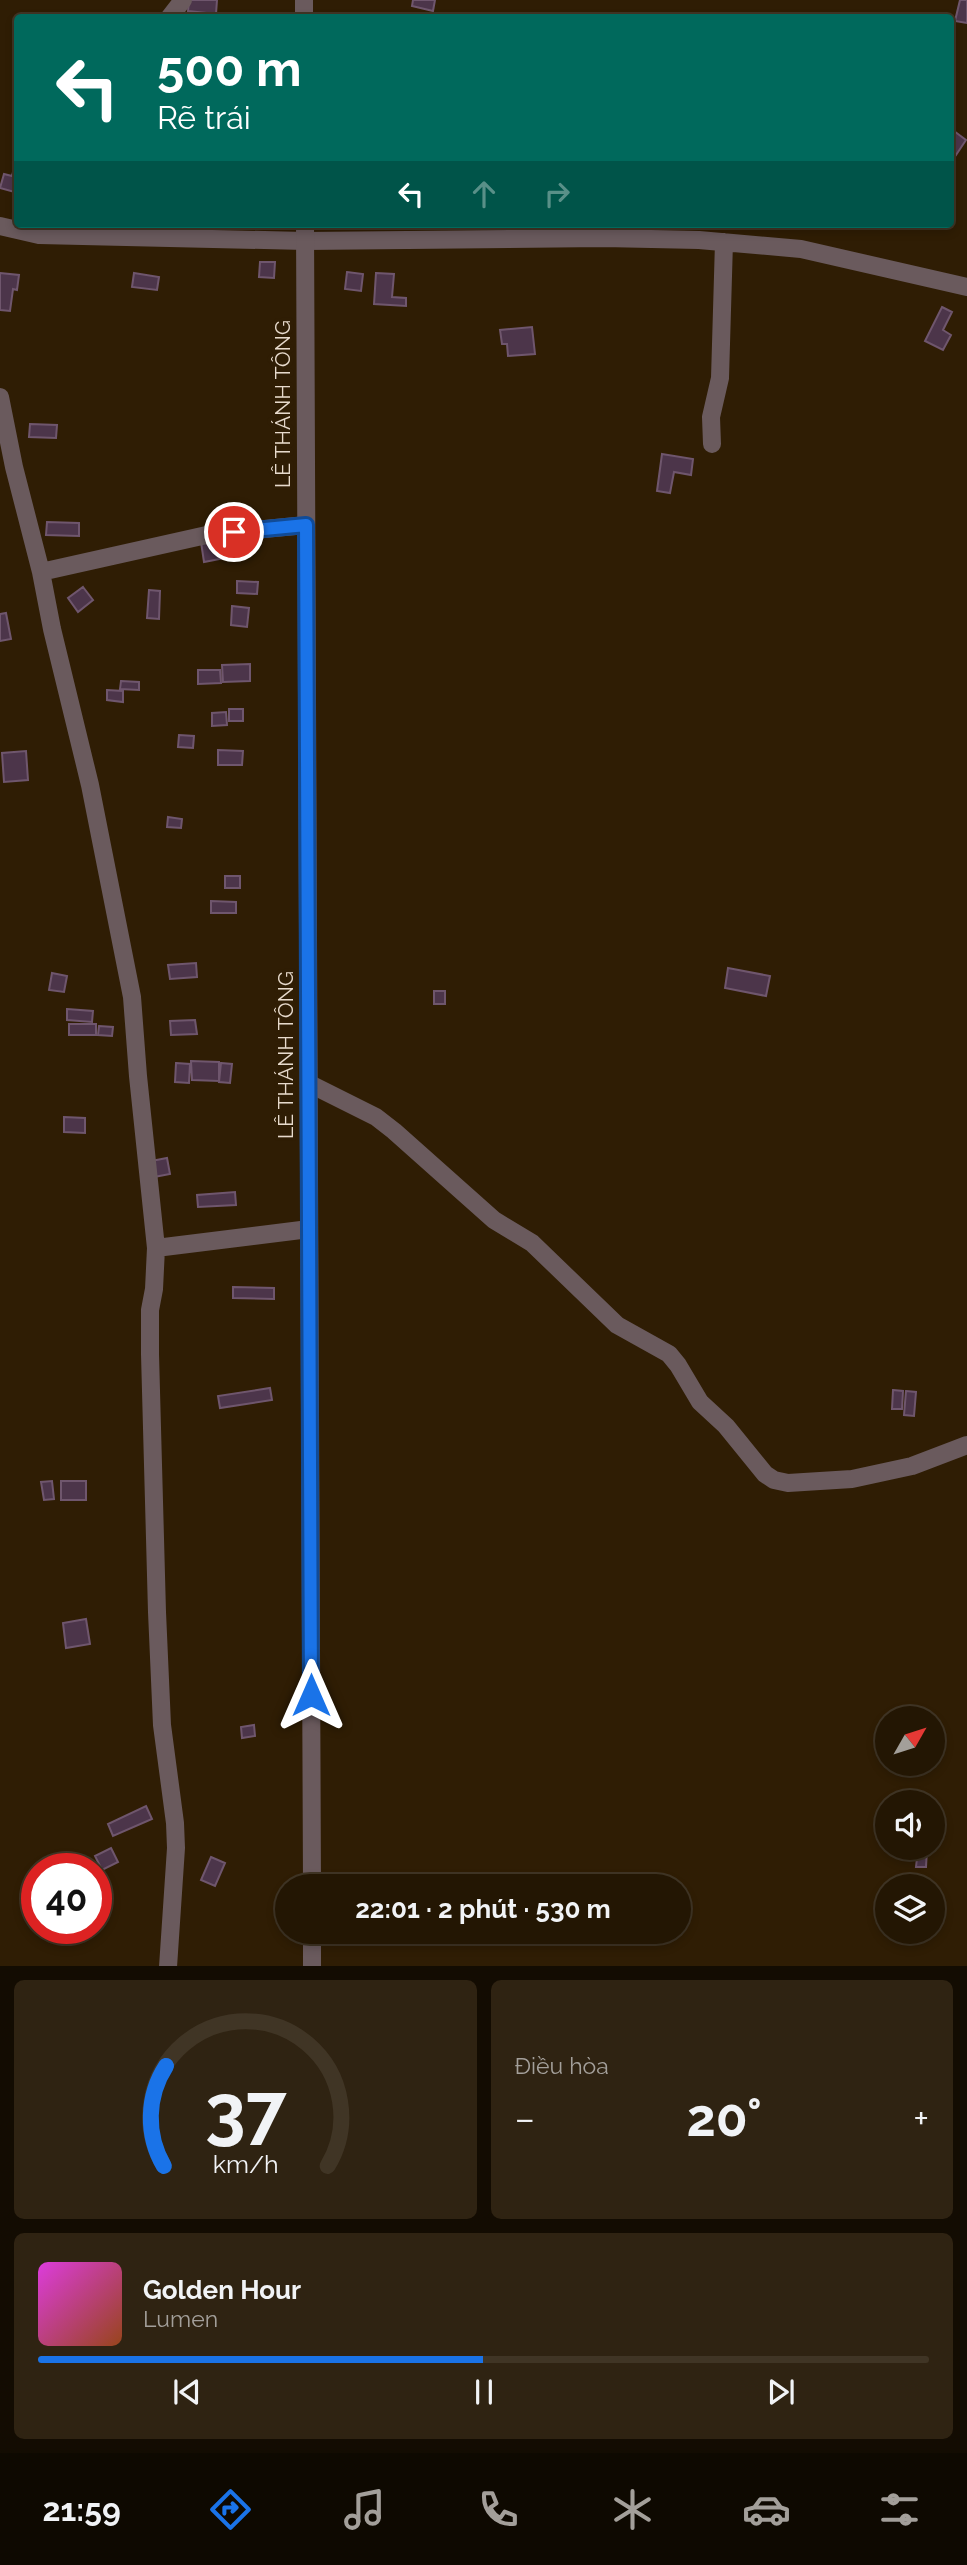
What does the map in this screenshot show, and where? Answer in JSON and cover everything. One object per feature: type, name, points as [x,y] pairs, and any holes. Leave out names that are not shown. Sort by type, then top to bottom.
[{"type":"street","points":[[172,14],[183,0]]},
{"type":"street","points":[[0,226],[39,235],[128,230],[724,242],[801,249],[967,287]]},
{"type":"street","name":"LÊ THÁNH TÔNG","points":[[305,232],[312,1874]]},
{"type":"street","points":[[712,444],[711,417],[720,379],[724,242]]},
{"type":"street","points":[[0,397],[14,467],[90,785],[132,997],[156,1248],[150,1310],[150,1354],[157,1612],[162,1725],[176,1848],[168,1966]]},
{"type":"street","points":[[41,572],[211,534],[306,525]]},
{"type":"street","points":[[310,1084],[376,1117],[394,1130],[494,1220],[532,1243],[617,1325],[669,1354],[700,1402],[726,1426],[765,1474],[774,1480],[788,1483],[852,1479],[912,1466],[967,1445]]},
{"type":"street","points":[[156,1248],[309,1229]]},
{"type":"street","points":[[312,1944],[312,1966]]},
{"type":"building","points":[[189,0],[217,0],[216,14],[188,11]]},
{"type":"building","points":[[413,0],[435,0],[433,11],[412,6]]},
{"type":"building","points":[[960,0],[967,0],[967,23],[955,21]]},
{"type":"building","points":[[954,131],[966,140],[956,155],[954,153]]},
{"type":"building","points":[[14,168],[14,192],[0,188],[4,174],[12,176]]},
{"type":"building","points":[[260,262],[275,262],[274,278],[259,277]]},
{"type":"building","points":[[347,272],[363,274],[361,291],[345,289]]},
{"type":"building","points":[[0,273],[19,275],[17,290],[13,289],[10,311],[0,310]]},
{"type":"building","points":[[134,273],[159,277],[157,290],[132,287]]},
{"type":"building","points":[[376,273],[394,274],[392,297],[406,298],[406,306],[374,304]]},
{"type":"building","points":[[942,307],[952,312],[943,330],[951,335],[943,350],[925,341]]},
{"type":"building","points":[[532,327],[535,354],[508,356],[507,344],[502,344],[500,330]]},
{"type":"building","points":[[30,424],[57,425],[56,438],[29,437]]},
{"type":"building","points":[[662,454],[693,459],[691,475],[674,472],[670,493],[657,491]]},
{"type":"building","points":[[47,522],[79,523],[79,536],[46,535]]},
{"type":"building","points":[[226,538],[230,557],[204,562],[201,542]]},
{"type":"building","points":[[237,581],[258,582],[257,594],[237,593]]},
{"type":"building","points":[[83,587],[93,600],[78,612],[68,598]]},
{"type":"building","points":[[149,590],[160,591],[159,619],[147,618]]},
{"type":"building","points":[[232,606],[249,608],[247,627],[231,625]]},
{"type":"building","points":[[6,613],[11,639],[0,641],[0,614]]},
{"type":"building","points":[[250,664],[250,681],[223,682],[222,665]]},
{"type":"building","points":[[198,670],[220,670],[221,683],[198,684]]},
{"type":"building","points":[[121,681],[139,682],[139,690],[120,689]]},
{"type":"building","points":[[107,690],[123,691],[123,702],[107,700]]},
{"type":"building","points":[[229,709],[243,709],[243,721],[229,721]]},
{"type":"building","points":[[226,712],[227,725],[212,726],[212,713]]},
{"type":"building","points":[[179,735],[194,736],[193,748],[178,747]]},
{"type":"building","points":[[218,750],[243,751],[242,765],[218,765]]},
{"type":"building","points":[[26,751],[28,780],[4,782],[2,753]]},
{"type":"building","points":[[168,817],[182,819],[181,828],[167,827]]},
{"type":"building","points":[[225,876],[240,876],[240,888],[225,888]]},
{"type":"building","points":[[211,901],[236,902],[236,913],[211,913]]},
{"type":"building","points":[[196,963],[197,977],[170,979],[168,965]]},
{"type":"building","points":[[728,968],[770,976],[766,996],[725,988]]},
{"type":"building","points":[[52,973],[67,976],[64,992],[49,990]]},
{"type":"building","points":[[434,991],[445,991],[445,1004],[434,1004]]},
{"type":"building","points":[[67,1009],[93,1011],[92,1022],[67,1020]]},
{"type":"building","points":[[195,1020],[197,1034],[171,1035],[170,1021]]},
{"type":"building","points":[[69,1024],[96,1024],[96,1035],[69,1035]]},
{"type":"building","points":[[99,1026],[113,1027],[112,1036],[98,1035]]},
{"type":"building","points":[[191,1061],[219,1062],[219,1081],[192,1080]]},
{"type":"building","points":[[176,1063],[190,1064],[189,1083],[175,1082]]},
{"type":"building","points":[[221,1063],[232,1064],[230,1083],[219,1082]]},
{"type":"building","points":[[64,1117],[85,1118],[85,1133],[64,1132]]},
{"type":"building","points":[[167,1158],[170,1174],[154,1177],[151,1161]]},
{"type":"building","points":[[235,1192],[236,1205],[198,1207],[197,1195]]},
{"type":"building","points":[[233,1287],[274,1288],[274,1299],[233,1298]]},
{"type":"building","points":[[270,1388],[272,1400],[220,1408],[218,1396]]},
{"type":"building","points":[[893,1390],[903,1391],[902,1409],[892,1409]]},
{"type":"building","points":[[906,1391],[916,1392],[914,1416],[904,1415]]},
{"type":"building","points":[[52,1481],[54,1499],[44,1500],[41,1482]]},
{"type":"building","points":[[61,1481],[86,1481],[86,1500],[61,1500]]},
{"type":"building","points":[[86,1619],[90,1644],[66,1648],[63,1623]]},
{"type":"building","points":[[254,1725],[255,1736],[242,1738],[241,1727]]},
{"type":"building","points":[[146,1806],[152,1819],[113,1836],[108,1824]]},
{"type":"building","points":[[111,1848],[118,1862],[112,1865],[112,1853],[101,1853]]},
{"type":"building","points":[[211,1857],[225,1863],[215,1886],[201,1880]]},
{"type":"building","points":[[917,1860],[926,1860],[926,1867],[916,1867]]},
{"type":"route","points":[[234,532],[306,525],[311,1695]]}]
